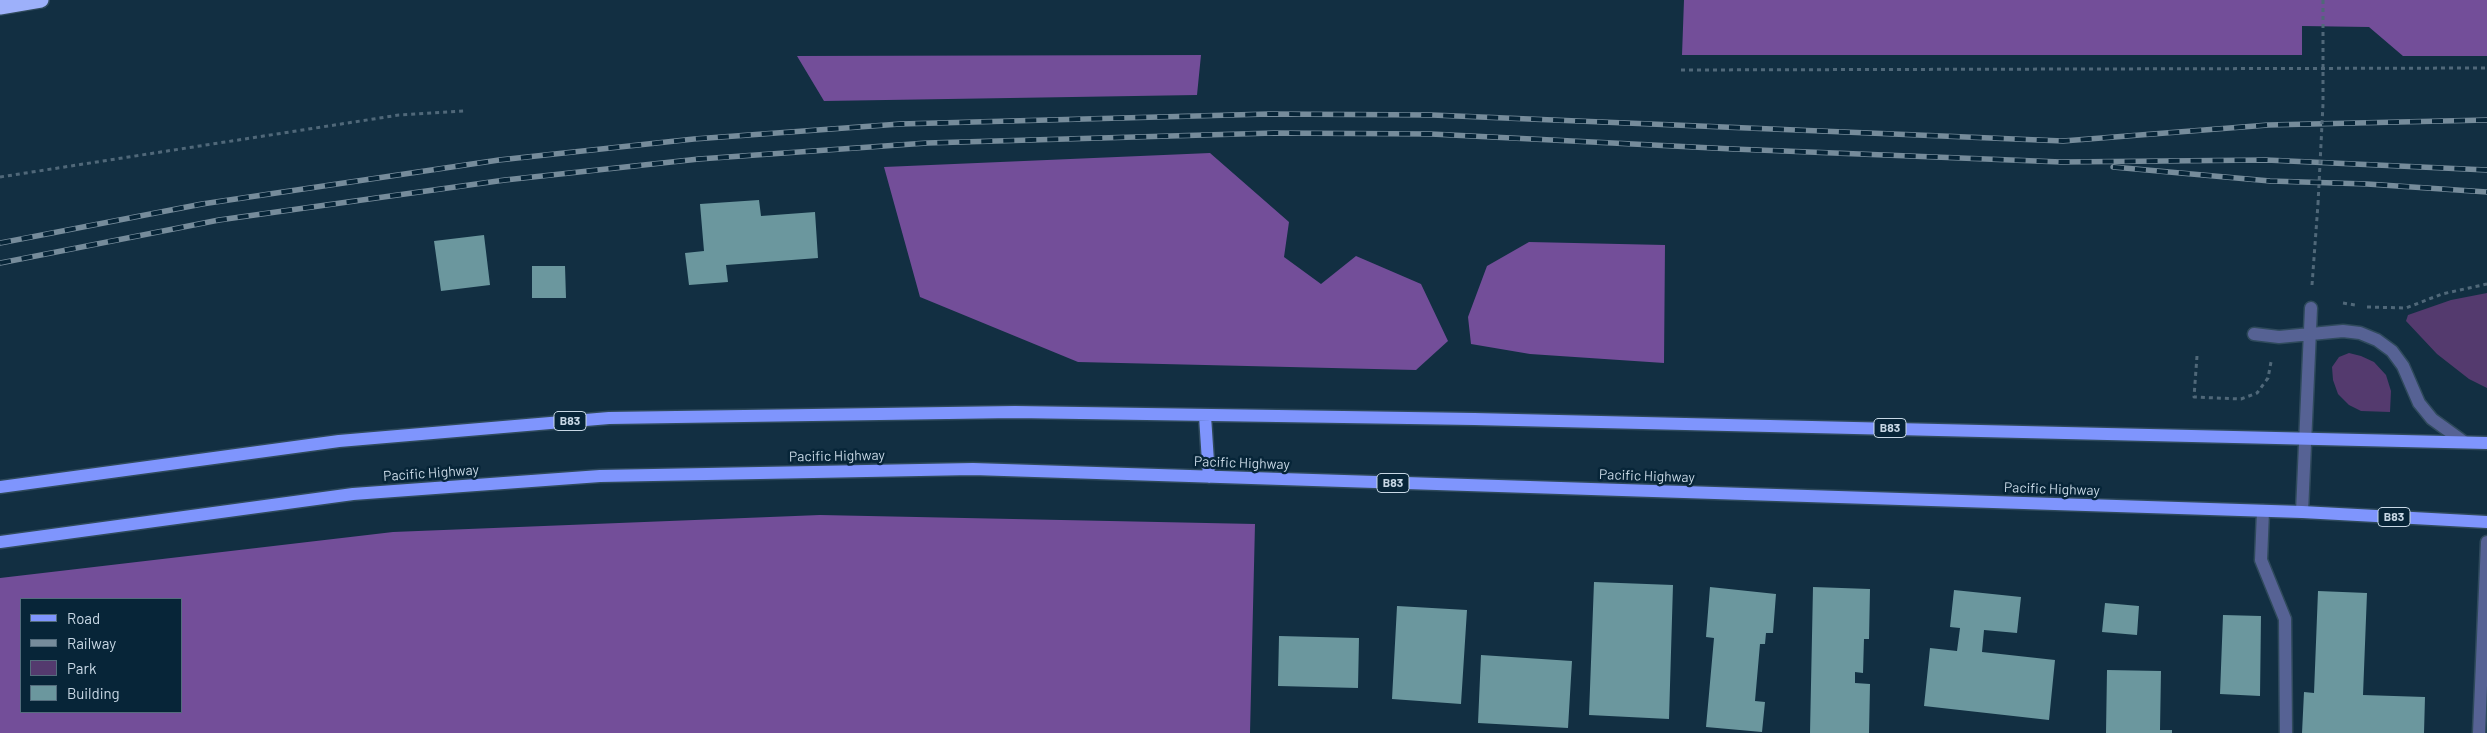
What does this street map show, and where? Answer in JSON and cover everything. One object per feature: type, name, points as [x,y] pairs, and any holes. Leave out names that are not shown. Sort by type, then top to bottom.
[{"type":"highway","points":[[0,6],[41,0]]},
{"type":"main road","name":"B83","points":[[0,487],[339,441],[609,418],[1015,412],[1474,419],[2487,443]]},
{"type":"main road","points":[[1205,416],[1209,477]]},
{"type":"main road","name":"Pacific Highway","points":[[0,542],[353,494],[600,476],[974,469],[2302,512],[2487,522]]},
{"type":"lane","points":[[2302,512],[2311,308]]},
{"type":"lane","points":[[2254,334],[2279,337],[2343,331],[2360,333],[2378,340],[2392,351],[2403,366],[2419,402],[2432,419],[2464,442]]},
{"type":"lane","points":[[2263,511],[2261,560],[2285,619],[2286,733]]},
{"type":"lane","points":[[2479,733],[2487,542]]},
{"type":"path","points":[[2311,308],[2323,104],[2322,0]]},
{"type":"path","points":[[1681,70],[2487,68]]},
{"type":"path","points":[[0,178],[399,115],[465,111]]},
{"type":"path","points":[[2374,308],[2406,308],[2442,294],[2487,284]]},
{"type":"path","points":[[2197,356],[2194,397],[2241,399],[2257,393],[2268,378],[2271,362]]},
{"type":"green space","points":[[2487,293],[2487,388],[2469,379],[2437,354],[2406,321],[2408,315],[2451,300]]},
{"type":"green space","points":[[2349,353],[2374,362],[2386,375],[2391,391],[2390,412],[2361,411],[2349,405],[2338,394],[2333,380],[2332,367],[2339,357]]},
{"type":"shaded area","points":[[1684,0],[2487,0],[2487,56],[2403,56],[2369,27],[2302,26],[2302,55],[1682,55]]},
{"type":"shaded area","points":[[1201,55],[1197,95],[824,101],[797,56]]},
{"type":"shaded area","points":[[1210,153],[1289,222],[1284,257],[1321,284],[1356,256],[1421,284],[1448,341],[1416,370],[1078,362],[920,297],[884,167]]},
{"type":"shaded area","points":[[1529,242],[1665,245],[1664,363],[1530,354],[1471,344],[1468,317],[1487,266]]},
{"type":"shaded area","points":[[820,515],[1255,524],[1250,733],[0,733],[0,578],[393,532]]},
{"type":"building","points":[[759,200],[761,216],[815,212],[818,258],[726,265],[728,282],[689,285],[685,253],[704,251],[700,204]]},
{"type":"building","points":[[484,235],[490,285],[441,291],[434,241]]},
{"type":"building","points":[[532,266],[565,266],[566,298],[532,298]]},
{"type":"building","points":[[1594,582],[1673,585],[1669,719],[1589,715]]},
{"type":"building","points":[[1710,587],[1776,594],[1773,633],[1766,633],[1765,644],[1760,644],[1755,701],[1765,702],[1762,732],[1706,727],[1714,638],[1706,637]]},
{"type":"building","points":[[1813,587],[1870,589],[1869,639],[1864,639],[1863,673],[1855,672],[1855,683],[1870,684],[1869,733],[1810,733]]},
{"type":"building","points":[[1954,590],[2021,597],[2017,633],[1984,630],[1982,652],[2055,660],[2049,720],[1924,706],[1930,648],[1957,651],[1960,628],[1950,627]]},
{"type":"building","points":[[2318,591],[2367,593],[2363,695],[2425,697],[2424,733],[2302,733],[2304,692],[2314,693]]},
{"type":"building","points":[[2105,603],[2139,606],[2137,635],[2102,632]]},
{"type":"building","points":[[1397,606],[1467,610],[1461,704],[1392,699]]},
{"type":"building","points":[[2223,615],[2261,616],[2260,696],[2220,694]]},
{"type":"building","points":[[1279,636],[1359,638],[1358,688],[1278,686]]},
{"type":"building","points":[[1481,655],[1572,661],[1568,728],[1478,723]]},
{"type":"building","points":[[2107,670],[2161,671],[2160,730],[2172,730],[2172,733],[2106,733]]},
{"type":"railway","points":[[0,243],[202,204],[499,160],[694,139],[900,124],[1269,114],[1432,115],[2063,141],[2268,125],[2487,120]]},
{"type":"railway","points":[[0,263],[219,220],[505,180],[699,159],[927,143],[1274,133],[1431,134],[1733,149],[2061,162],[2266,160],[2487,170]]},
{"type":"railway","points":[[2113,167],[2270,181],[2367,184],[2487,192]]}]
